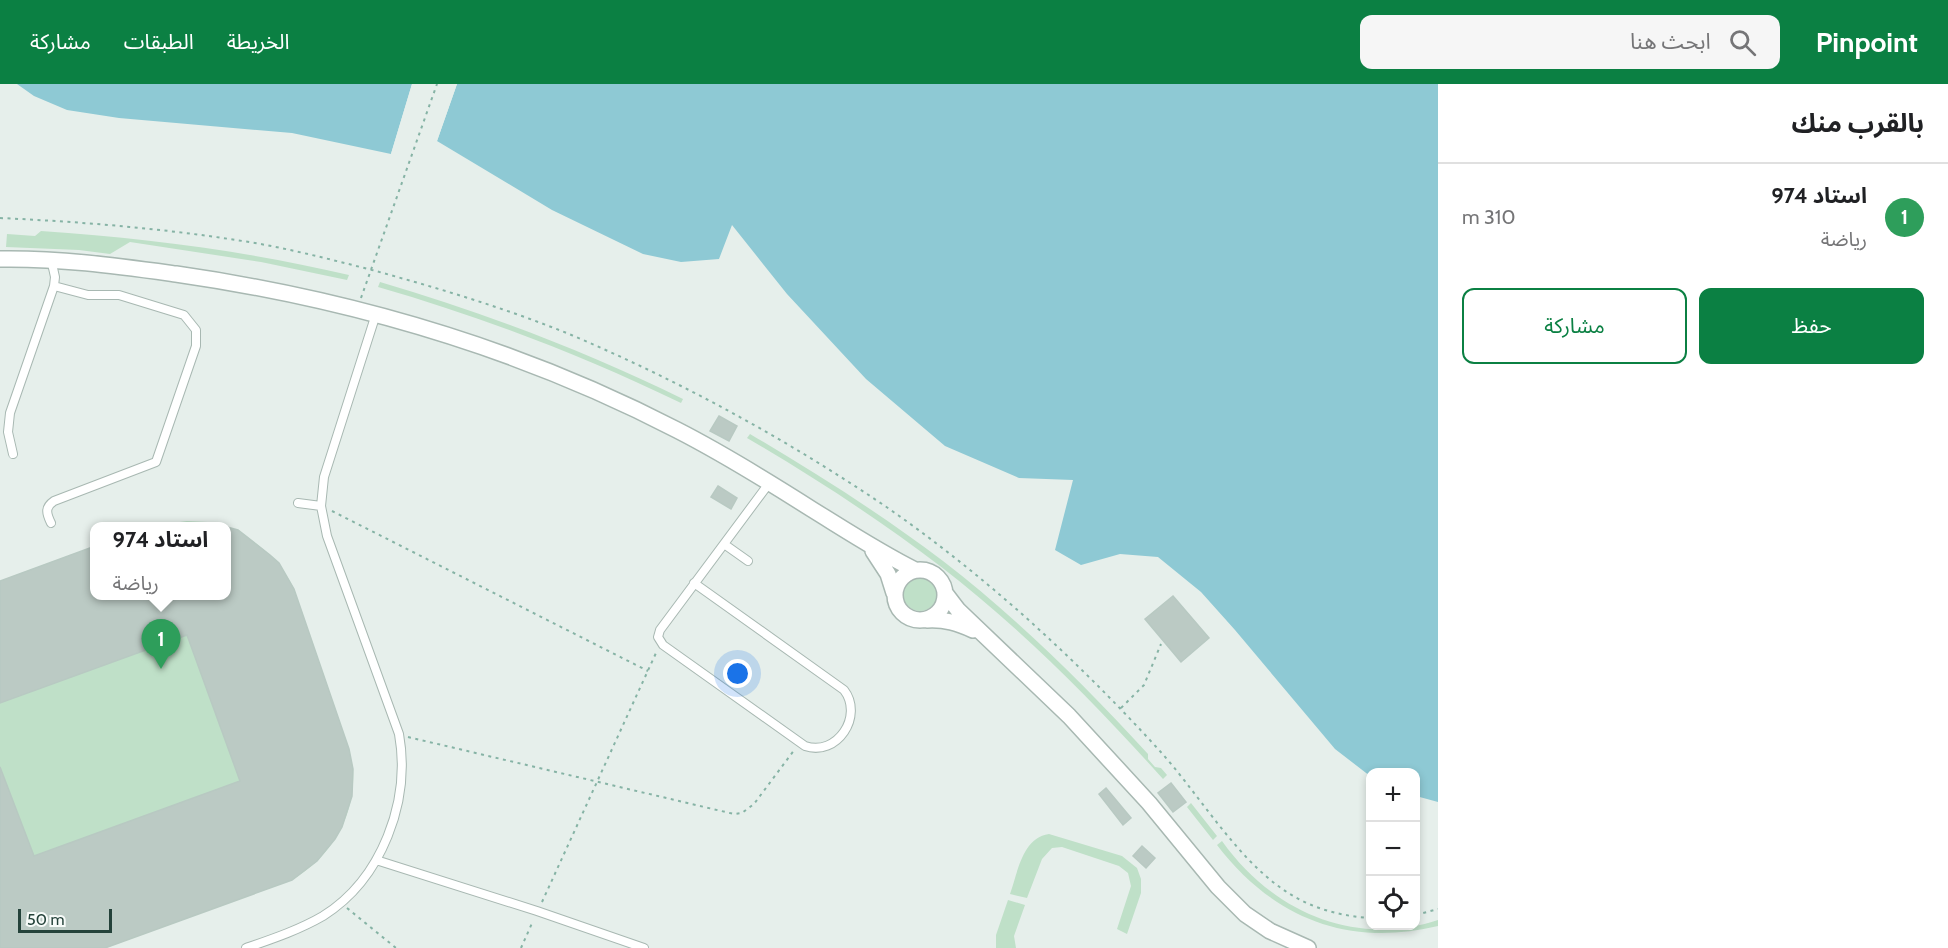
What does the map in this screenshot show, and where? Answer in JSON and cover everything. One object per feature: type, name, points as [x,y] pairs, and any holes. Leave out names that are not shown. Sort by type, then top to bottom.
[{"type":"street","points":[[0,259],[95,263],[245,284],[357,309],[475,344],[601,393],[678,431],[770,483],[867,544],[915,570]]},
{"type":"street","points":[[867,544],[880,559],[888,574],[895,601],[904,615],[911,620],[942,619],[959,623],[984,635]]},
{"type":"street","points":[[894,593],[900,578],[915,570],[923,570],[938,578],[945,593],[958,610],[1085,732],[1149,803],[1218,888],[1245,914],[1270,931],[1308,948]]},
{"type":"street","points":[[927,620],[941,610],[945,593]]},
{"type":"lane","points":[[13,454],[8,432],[10,413],[54,286],[55,277],[51,260]]},
{"type":"lane","points":[[51,522],[47,511],[48,506],[54,501],[156,462],[196,346],[194,324],[184,315],[119,295],[88,295],[54,286]]},
{"type":"lane","points":[[246,948],[304,926],[341,902],[361,881],[376,860],[388,833],[401,788],[403,756],[399,734],[327,536],[321,506],[324,477],[376,314]]},
{"type":"lane","points":[[694,583],[838,686],[848,696],[851,717],[839,739],[820,747],[810,748],[663,645],[658,637],[660,630],[694,583],[770,483]]},
{"type":"lane","points":[[298,503],[321,506]]},
{"type":"lane","points":[[724,544],[748,561]]},
{"type":"lane","points":[[376,860],[644,948]]},
{"type":"path","points":[[357,309],[437,84]]},
{"type":"path","points":[[0,218],[116,225],[185,233],[335,260],[436,287],[568,334],[660,375],[755,425],[854,486],[932,541],[1049,638],[1121,708],[1263,874],[1282,889],[1319,908],[1339,915],[1366,918]]},
{"type":"path","points":[[321,506],[648,671]]},
{"type":"path","points":[[1121,708],[1144,685],[1161,644]]},
{"type":"path","points":[[521,948],[648,671],[663,645]]},
{"type":"path","points":[[399,734],[726,813],[742,813],[754,804],[800,742]]},
{"type":"path","points":[[341,902],[396,948]]},
{"type":"path","points":[[1420,914],[1438,909]]},
{"type":"green space","points":[[41,231],[119,237],[196,247],[272,259],[349,275],[347,280],[261,262],[130,242],[110,254],[79,250],[6,247],[7,234],[35,236]]},
{"type":"green space","points":[[380,282],[534,334],[683,399],[681,403],[569,353],[495,325],[378,287]]},
{"type":"green space","points":[[750,434],[872,510],[970,583],[1024,629],[1075,678],[1148,754],[1148,759],[1155,767],[1161,768],[1167,775],[1163,779],[1056,667],[970,590],[869,515],[747,438]]},
{"type":"green space","points":[[231,529],[258,545],[275,560],[294,589],[353,769],[353,786],[346,818],[330,846],[319,859],[292,880],[105,948],[0,948],[0,581],[90,595],[90,600],[231,600]]},
{"type":"green space","points":[[920,577],[932,582],[937,594],[932,606],[920,611],[908,606],[903,594],[908,582]]},
{"type":"green space","points":[[1191,803],[1217,836],[1213,840],[1187,807]]},
{"type":"green space","points":[[1049,834],[1122,856],[1137,868],[1141,879],[1141,893],[1127,934],[1117,929],[1131,886],[1128,873],[1119,866],[1062,847],[1052,848],[1042,859],[1027,898],[1010,894],[1022,857],[1027,849],[1040,837]]},
{"type":"green space","points":[[1222,841],[1242,866],[1265,887],[1290,904],[1317,917],[1345,926],[1366,928],[1366,930],[1416,930],[1373,933],[1343,929],[1314,921],[1287,908],[1262,891],[1217,845]]},
{"type":"green space","points":[[1008,900],[1025,905],[1014,936],[1016,948],[996,948],[996,935]]},
{"type":"green space","points":[[1438,920],[1438,926],[1420,929],[1420,924]]},
{"type":"water","points":[[17,84],[412,84],[391,154],[292,133],[119,118],[67,110],[34,96]]},
{"type":"water","points":[[457,84],[1438,84],[1438,802],[1420,797],[1420,768],[1366,768],[1366,773],[1335,749],[1201,592],[1158,557],[1120,554],[1081,565],[1055,550],[1073,480],[1019,478],[945,446],[866,379],[787,294],[732,225],[719,259],[681,262],[643,254],[552,210],[437,141]]},
{"type":"pier","points":[[412,84],[415,84],[394,155],[390,157]]},
{"type":"pier","points":[[454,84],[457,84],[437,141],[434,140]]},
{"type":"building","points":[[719,416],[737,426],[729,441],[710,431]]},
{"type":"building","points":[[718,486],[737,498],[731,509],[711,497]]},
{"type":"building","points":[[231,528],[238,530],[270,555],[279,563],[294,589],[349,749],[353,769],[352,796],[342,827],[317,861],[292,880],[105,948],[0,948],[0,767],[34,856],[240,781],[187,635],[0,703],[0,581],[90,548],[90,600],[231,600]]},
{"type":"building","points":[[1173,596],[1209,638],[1181,662],[1145,619]]},
{"type":"building","points":[[1171,783],[1186,802],[1173,812],[1158,793]]},
{"type":"building","points":[[1106,788],[1131,818],[1123,825],[1099,794]]},
{"type":"building","points":[[1142,846],[1155,858],[1146,868],[1133,856]]},
{"type":"place","name":"استاد 974","points":[[161,669]]}]
